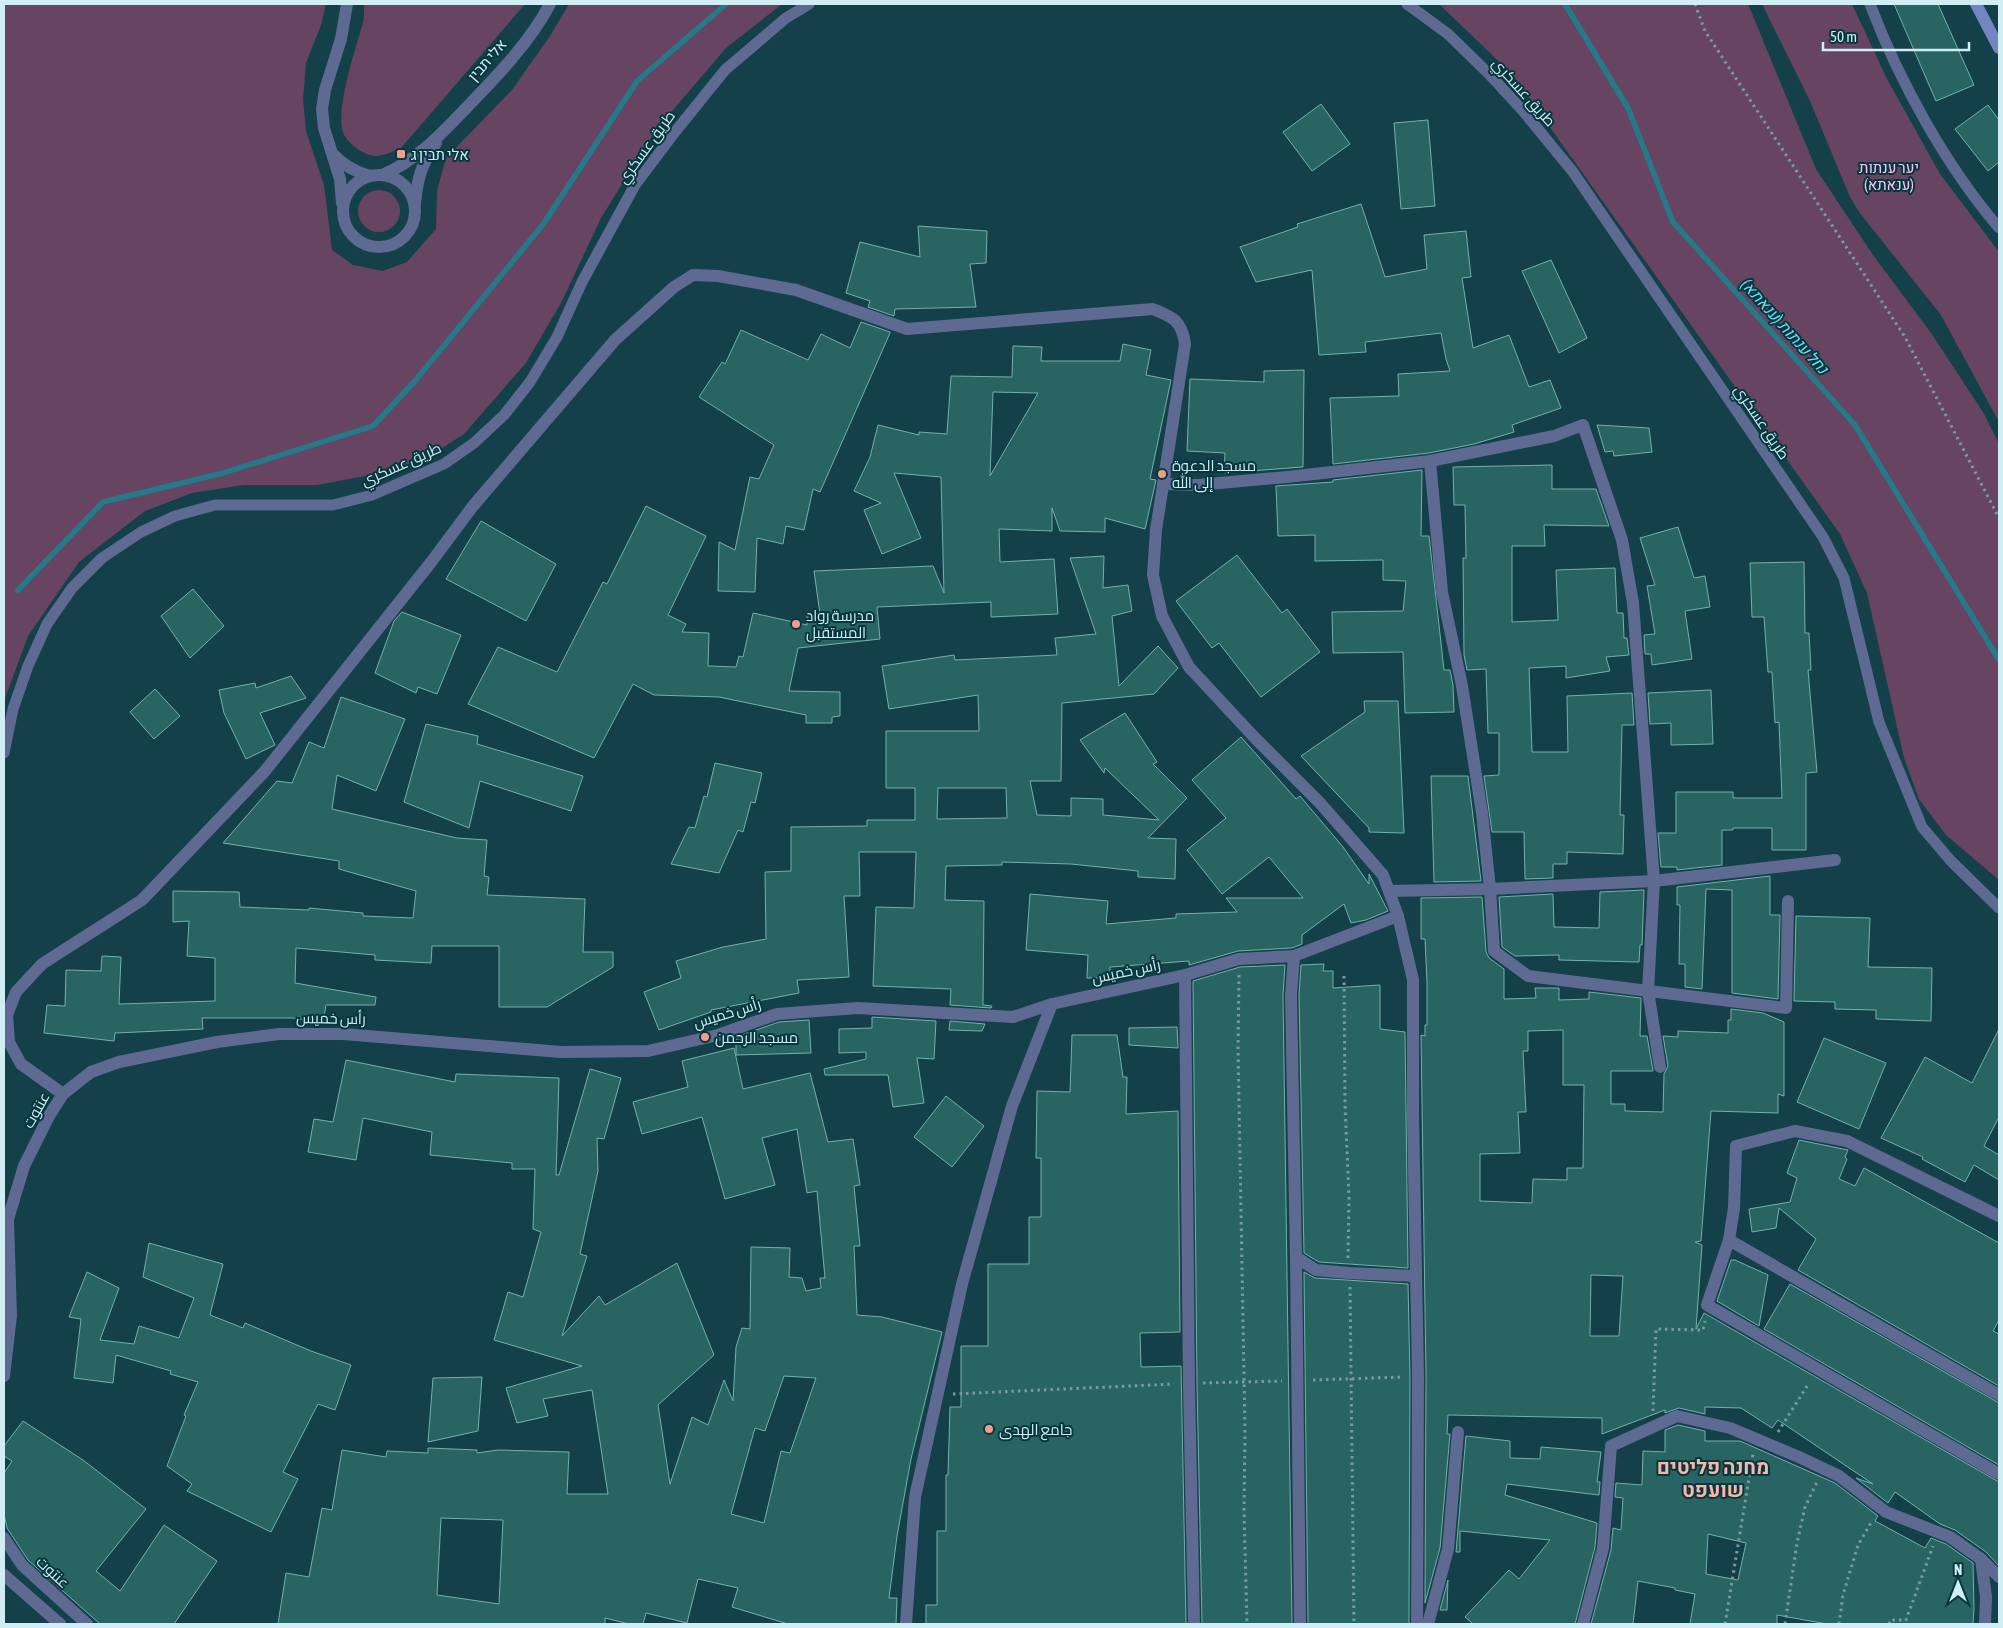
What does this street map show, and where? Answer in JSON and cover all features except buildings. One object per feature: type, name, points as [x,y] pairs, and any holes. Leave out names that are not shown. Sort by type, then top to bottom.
[{"type":"street","points":[[331,151],[348,167],[358,173],[394,178],[404,185],[411,196],[414,218],[410,229],[402,238],[393,244],[371,246],[351,234],[343,213],[340,179],[331,151],[324,128],[322,109],[325,90],[341,39],[347,4]]},
{"type":"street","name":"אלי תבין","points":[[376,176],[398,168],[442,132],[497,76],[550,4]]},
{"type":"street","points":[[1976,4],[1999,48]]},
{"type":"street","name":"אלי תבין","points":[[414,207],[418,179],[426,158],[442,132]]},
{"type":"street","points":[[343,213],[344,201],[349,190],[358,181],[376,176]]},
{"type":"street","points":[[63,1094],[21,1064],[9,1042],[7,1015],[16,992],[42,964],[142,900],[265,771],[432,561],[473,506],[615,340],[674,287],[693,275],[718,276],[796,290],[907,329],[1153,309],[1171,317],[1183,329],[1185,344],[1156,530],[1153,575],[1162,616],[1189,667],[1255,738],[1320,803],[1383,875],[1398,916],[1413,980],[1418,1376],[1418,1624]]},
{"type":"street","points":[[1163,484],[1198,485],[1288,478],[1430,461],[1554,436],[1583,425],[1622,540],[1633,603],[1654,881],[1648,991],[1660,1067]]},
{"type":"street","points":[[1430,461],[1442,592],[1463,695],[1482,813],[1494,951],[1528,976],[1786,1008],[1788,901]]},
{"type":"street","points":[[1389,891],[1490,889],[1654,881],[1835,860]]},
{"type":"street","name":"رأس خميس","points":[[63,1094],[91,1072],[119,1062],[217,1042],[279,1034],[353,1034],[561,1052],[648,1050],[718,1035],[777,1014],[858,1008],[1013,1017],[1052,1004],[1186,975],[1239,959],[1294,956],[1398,916]]},
{"type":"street","points":[[1294,956],[1291,995],[1300,1624]]},
{"type":"street","points":[[1186,975],[1194,1624]]},
{"type":"street","points":[[906,1624],[916,1497],[962,1284],[1012,1106],[1052,1004]]},
{"type":"street","name":"عنتوت","points":[[4,1376],[10,1316],[8,1218],[24,1166],[49,1116],[63,1094]]},
{"type":"street","points":[[1999,1216],[1847,1141],[1795,1131],[1736,1146],[1734,1208],[1729,1240],[1707,1305],[1999,1474]]},
{"type":"street","points":[[1729,1240],[1999,1395]]},
{"type":"street","points":[[1296,1257],[1316,1270],[1416,1276]]},
{"type":"street","points":[[1583,1624],[1603,1548],[1611,1446],[1677,1416],[1730,1428],[1823,1468],[1839,1476],[1886,1512],[1950,1537],[1981,1559],[1999,1577]]},
{"type":"street","points":[[1428,1624],[1448,1549],[1458,1432]]},
{"type":"street","name":"عنتوت","points":[[4,1538],[22,1565],[87,1624]]},
{"type":"street","points":[[1981,1559],[1986,1596],[1985,1624]]},
{"type":"street","points":[[4,1575],[60,1624]]},
{"type":"lane","name":"طريق عسكري","points":[[4,753],[13,709],[28,666],[47,624],[72,588],[102,558],[142,532],[175,516],[215,506],[333,505],[372,495],[444,464],[474,443],[504,415],[530,382],[557,337],[582,282],[635,185],[675,132],[725,70],[786,18],[808,4]]},
{"type":"lane","name":"طريق عسكري","points":[[1407,4],[1448,34],[1489,74],[1524,112],[1573,172],[1823,537],[1844,578],[1879,722],[1922,827],[1951,861],[1999,908]]},
{"type":"lane","points":[[1870,4],[1881,34],[1938,144],[1999,228]]},
{"type":"path","points":[[1695,4],[1705,31],[1905,337],[1999,518]]},
{"type":"path","points":[[1239,959],[1238,1048],[1247,1624]]},
{"type":"path","points":[[1344,976],[1345,1104],[1349,1197],[1348,1266],[1350,1273],[1354,1624]]},
{"type":"path","points":[[1652,1428],[1656,1329],[1703,1330],[1707,1305]]},
{"type":"path","points":[[1770,1444],[1818,1370]]},
{"type":"path","points":[[1725,1624],[1756,1439]]},
{"type":"path","points":[[1785,1624],[1797,1543],[1805,1507],[1823,1468]]},
{"type":"path","points":[[1839,1624],[1843,1595],[1858,1545],[1880,1507]]},
{"type":"path","points":[[1890,1624],[1890,1620],[1906,1620],[1938,1533]]},
{"type":"green space","points":[[4,4],[326,4],[321,25],[306,63],[303,99],[306,131],[324,185],[332,250],[353,265],[383,271],[407,262],[436,229],[437,191],[446,158],[512,90],[550,36],[569,4],[782,4],[726,48],[655,131],[601,218],[562,301],[526,363],[464,434],[422,461],[365,476],[317,485],[243,485],[192,493],[145,511],[79,562],[28,636],[4,701]]},
{"type":"green space","points":[[364,4],[525,4],[401,148],[383,155],[372,156],[361,151],[346,138],[341,121],[344,93],[364,19]]},
{"type":"green space","points":[[1439,4],[1748,4],[1816,169],[1873,255],[1931,333],[1983,412],[1999,444],[1999,880],[1946,835],[1919,799],[1904,758],[1867,593],[1840,534],[1512,74]]},
{"type":"green space","name":"יער ענתות (ענאתא)","points":[[1762,4],[1852,4],[1887,79],[1940,174],[1999,252],[1999,422],[1941,315],[1859,212],[1850,197],[1810,101]]},
{"type":"green space","points":[[383,190],[391,193],[397,199],[400,211],[397,223],[391,229],[375,232],[367,229],[361,223],[358,207],[361,199],[367,193]]},
{"type":"waterway","points":[[18,590],[103,502],[223,473],[373,426],[415,381],[544,223],[637,81],[726,4]]},
{"type":"waterway","name":"נחל ענתות (ענאתא)","points":[[1565,4],[1628,108],[1673,222],[1855,425],[1999,660]]},
{"type":"place","name":"אלי תבין ג","points":[[401,154]]},
{"type":"place","name":"مسجد الدعوة إلى الله","points":[[1162,474]]},
{"type":"place","name":"مدرسة رواد المستقبل","points":[[796,624]]},
{"type":"place","name":"مسجد الرحمن","points":[[705,1037]]},
{"type":"place","name":"جامع الهدى","points":[[989,1429]]},
{"type":"district","name":"מחנה פליטים שועפט","points":[[1713,1478]]}]
